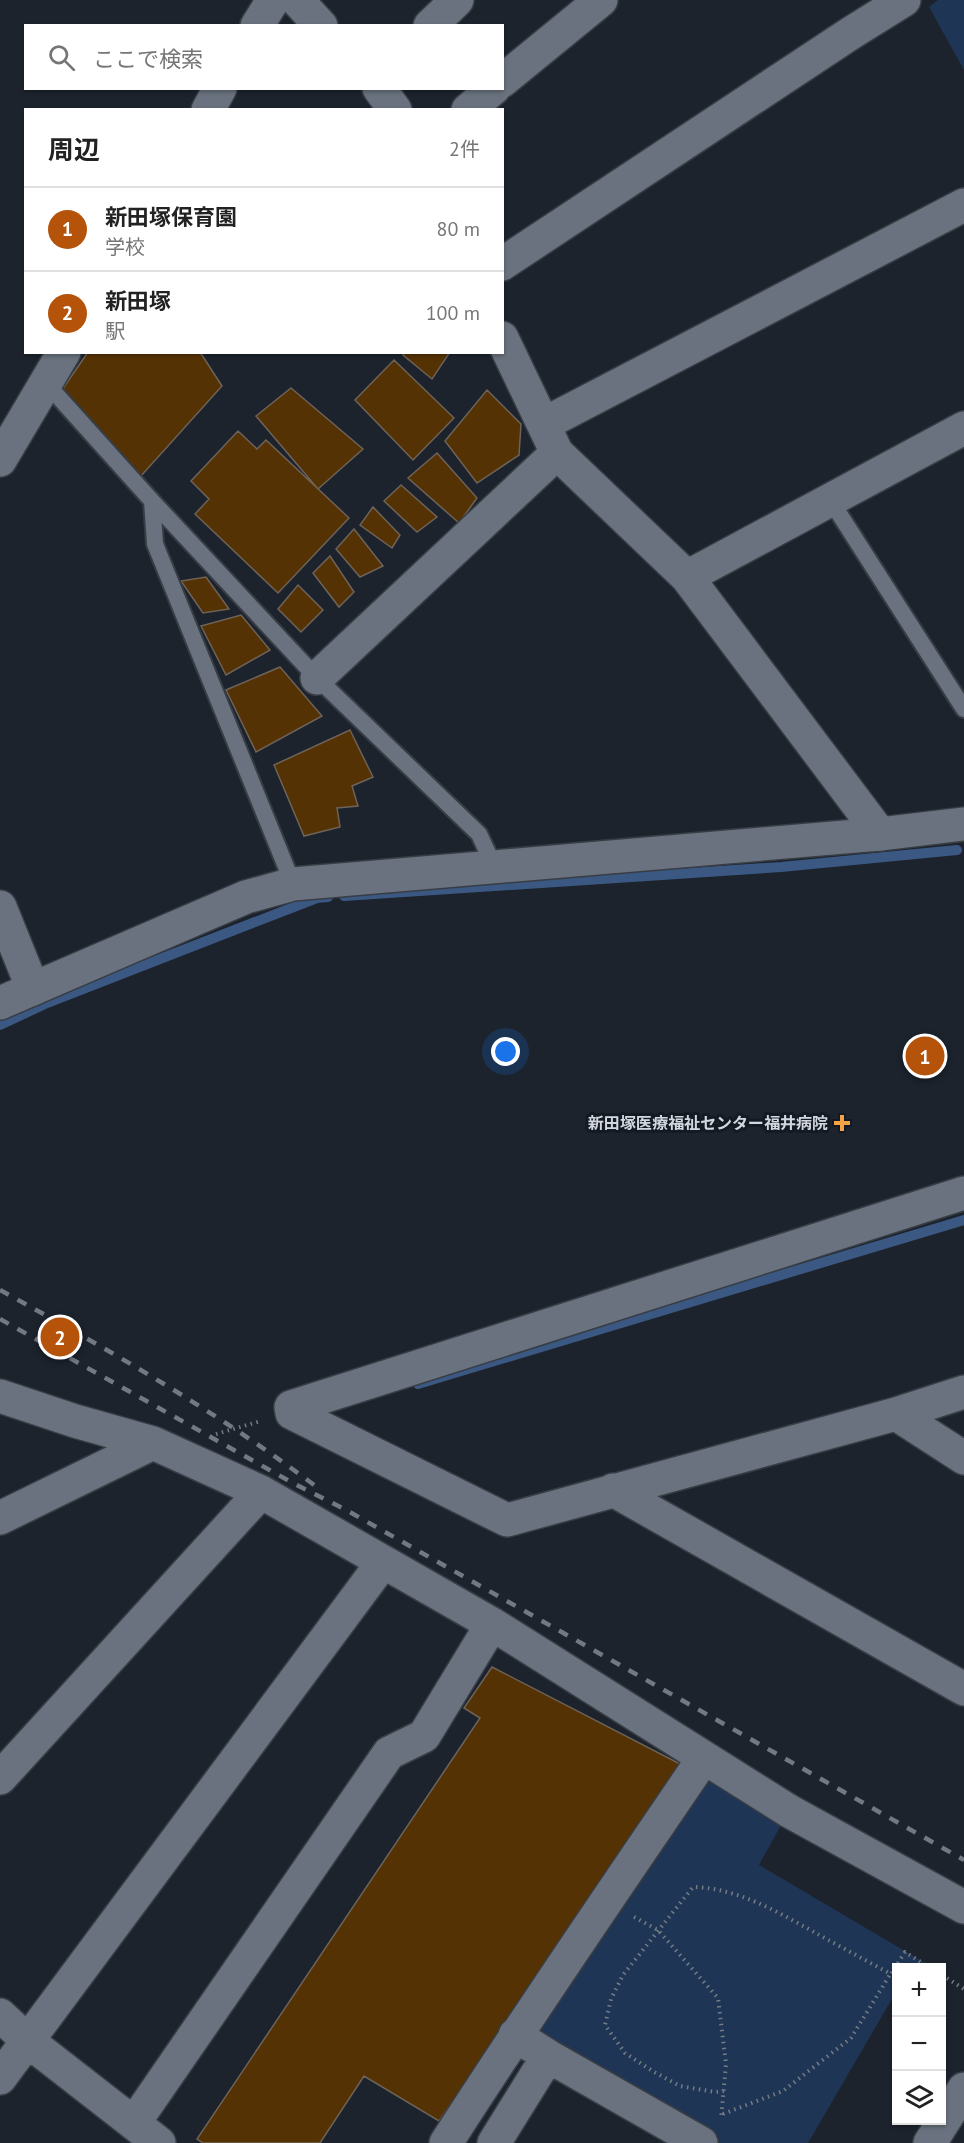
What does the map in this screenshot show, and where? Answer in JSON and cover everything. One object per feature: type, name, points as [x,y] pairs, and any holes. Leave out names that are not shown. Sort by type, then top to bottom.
[{"type":"street","points":[[258,24],[273,0]]},
{"type":"street","points":[[297,0],[319,24]]},
{"type":"street","points":[[432,24],[457,0]]},
{"type":"street","points":[[504,79],[601,0]]},
{"type":"street","points":[[504,263],[904,0]]},
{"type":"street","points":[[209,108],[219,90]]},
{"type":"street","points":[[381,90],[394,108]]},
{"type":"street","points":[[470,108],[492,90]]},
{"type":"street","points":[[317,678],[550,439],[964,205]]},
{"type":"street","points":[[504,342],[550,439],[687,577],[880,834]]},
{"type":"street","points":[[0,460],[63,354]]},
{"type":"street","points":[[687,577],[964,428]]},
{"type":"street","points":[[0,1003],[246,897],[293,884],[880,834],[964,824]]},
{"type":"street","points":[[0,907],[33,989]]},
{"type":"street","points":[[964,1193],[291,1407],[292,1413],[507,1520],[896,1414],[964,1392]]},
{"type":"street","points":[[0,1396],[75,1421],[153,1443],[261,1492],[492,1624],[703,1759],[789,1811],[964,1908]]},
{"type":"street","points":[[896,1414],[964,1458]]},
{"type":"street","points":[[0,1518],[153,1443]]},
{"type":"street","points":[[613,1490],[964,1689]]},
{"type":"street","points":[[0,1778],[261,1492]]},
{"type":"street","points":[[0,2078],[383,1562]]},
{"type":"street","points":[[134,2123],[390,1753],[424,1736],[492,1624]]},
{"type":"street","points":[[446,2143],[516,2035],[703,1759]]},
{"type":"street","points":[[0,2015],[28,2041],[159,2143]]},
{"type":"street","points":[[516,2035],[548,2056],[710,2133]]},
{"type":"street","points":[[494,2143],[548,2056]]},
{"type":"street","points":[[930,2143],[964,2089]]},
{"type":"lane","points":[[46,383],[317,678],[479,834],[494,866]]},
{"type":"lane","points":[[152,501],[155,544],[293,884]]},
{"type":"lane","points":[[831,501],[964,709]]},
{"type":"path","points":[[209,1437],[292,1413]]},
{"type":"path","points":[[724,2091],[715,2092],[680,2086],[654,2072],[625,2053],[605,2025],[611,1999],[623,1975],[693,1887],[737,1895],[776,1911],[891,1974],[905,1952]]},
{"type":"path","points":[[607,1902],[658,1930],[718,1998],[726,2064],[723,2114],[710,2133]]},
{"type":"path","points":[[905,1952],[922,1963]]},
{"type":"path","points":[[723,2114],[783,2091],[851,2038],[905,1952]]},
{"type":"path","points":[[946,1978],[964,1989]]},
{"type":"shaded area","points":[[938,0],[964,0],[964,70],[929,7]]},
{"type":"shaded area","points":[[703,1759],[789,1811],[759,1865],[925,1963],[892,1963],[892,1999],[808,2143],[701,2143],[516,2035]]},
{"type":"building","points":[[87,354],[201,354],[222,386],[141,476],[62,390]]},
{"type":"building","points":[[404,354],[449,354],[432,379]]},
{"type":"building","points":[[394,360],[454,418],[413,460],[355,400]]},
{"type":"building","points":[[291,388],[363,449],[318,489],[256,416]]},
{"type":"building","points":[[487,390],[521,424],[519,455],[477,483],[445,441]]},
{"type":"building","points":[[238,431],[257,449],[266,440],[349,518],[278,593],[195,514],[209,499],[191,481]]},
{"type":"building","points":[[437,453],[477,498],[459,523],[408,478]]},
{"type":"building","points":[[401,485],[437,517],[417,532],[384,501]]},
{"type":"building","points":[[373,507],[400,535],[392,548],[360,525]]},
{"type":"building","points":[[354,529],[383,566],[360,577],[336,549]]},
{"type":"building","points":[[330,556],[354,592],[339,607],[313,573]]},
{"type":"building","points":[[206,577],[229,609],[203,613],[181,581]]},
{"type":"building","points":[[298,585],[323,610],[301,632],[278,609]]},
{"type":"building","points":[[241,615],[270,650],[226,675],[201,626]]},
{"type":"building","points":[[280,667],[322,716],[256,752],[226,690]]},
{"type":"building","points":[[350,730],[373,777],[352,786],[358,806],[337,808],[340,827],[304,836],[274,765]]},
{"type":"building","points":[[492,1667],[686,1767],[439,2121],[364,2076],[320,2143],[203,2143],[197,2139],[480,1718],[464,1708]]},
{"type":"waterway","points":[[344,896],[781,867],[957,850]]},
{"type":"waterway","points":[[0,1025],[47,1003],[317,898],[328,897]]},
{"type":"waterway","points":[[418,1384],[964,1220]]},
{"type":"railway","points":[[0,1290],[165,1384],[245,1436],[322,1491]]},
{"type":"railway","points":[[0,1319],[291,1482],[348,1511],[964,1860]]},
{"type":"place","name":"新田塚保育園","points":[[925,1056]]},
{"type":"place","name":"新田塚医療福祉センター福井病院","points":[[842,1123]]},
{"type":"place","name":"新田塚","points":[[60,1337]]}]
